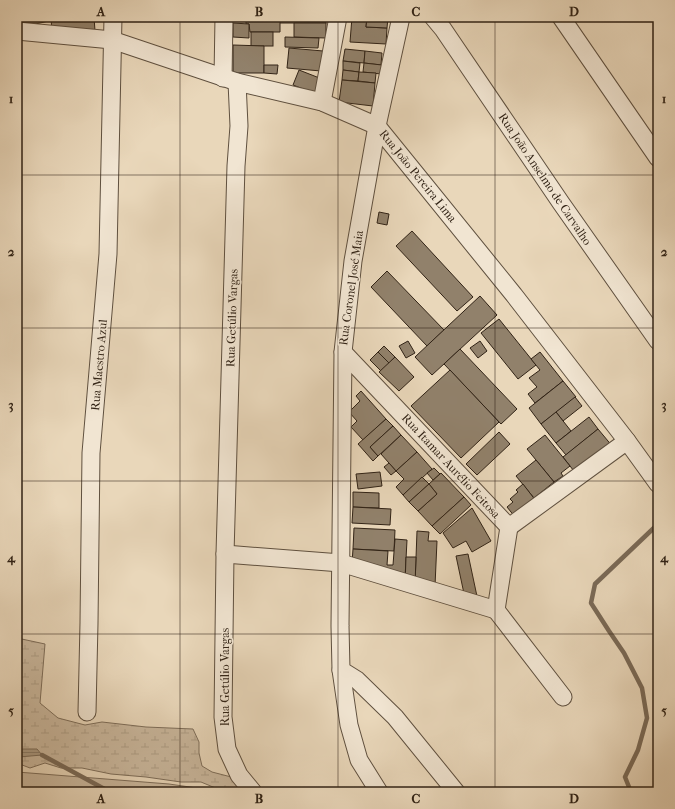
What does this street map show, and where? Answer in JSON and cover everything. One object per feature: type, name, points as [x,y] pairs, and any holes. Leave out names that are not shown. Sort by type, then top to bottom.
[{"type":"street","name":"Rua Maestro Azul","points":[[87,712],[91,453],[108,254],[112,17]]},
{"type":"street","name":"Rua Getúlio Vargas","points":[[224,17],[230,80],[239,126],[236,166],[225,554],[223,717],[227,750],[239,775],[253,792]]},
{"type":"street","points":[[322,102],[338,17]]},
{"type":"street","name":"Rua Coronel José Maia","points":[[379,792],[359,760],[348,725],[341,670],[340,626],[343,352],[353,262],[377,126],[401,17]]},
{"type":"street","name":"Rua João Anselmo de Carvalho","points":[[433,17],[443,29],[561,203],[658,341]]},
{"type":"street","points":[[561,17],[658,158]]},
{"type":"street","name":"Rua João Pereira Lima","points":[[17,31],[112,40],[230,80],[322,102],[377,126],[514,295],[627,440],[658,484]]},
{"type":"street","name":"Rua Itamar Aurélio Feitosa","points":[[343,352],[509,527],[627,440]]},
{"type":"street","points":[[496,610],[509,527]]},
{"type":"street","points":[[225,554],[341,563],[496,610],[563,697]]},
{"type":"street","points":[[341,670],[357,680],[395,717],[456,792]]},
{"type":"green space","points":[[17,638],[45,644],[40,703],[58,718],[85,725],[102,722],[146,727],[193,729],[199,742],[199,753],[202,766],[212,772],[239,779],[250,792],[225,792],[201,782],[181,782],[111,774],[82,768],[61,768],[45,763],[30,768],[17,763]]},
{"type":"green space","points":[[17,772],[169,784],[224,792],[17,792]]},
{"type":"shaded area","points":[[17,746],[22,749],[37,749],[42,755],[19,757],[17,754]]},
{"type":"building","points":[[17,17],[49,17],[49,21],[17,28]]},
{"type":"building","points":[[51,17],[94,17],[95,31],[52,34]]},
{"type":"building","points":[[280,17],[326,17],[326,23],[280,23]]},
{"type":"building","points":[[352,17],[367,17],[366,27],[387,28],[386,44],[350,42]]},
{"type":"building","points":[[367,17],[388,17],[387,28],[366,27]]},
{"type":"building","points":[[246,19],[280,19],[280,32],[250,32],[249,24],[246,24]]},
{"type":"building","points":[[233,23],[249,24],[249,38],[233,37]]},
{"type":"building","points":[[294,23],[326,23],[326,38],[294,37]]},
{"type":"building","points":[[251,32],[273,32],[273,46],[251,46]]},
{"type":"building","points":[[285,37],[319,38],[318,48],[285,47]]},
{"type":"building","points":[[233,45],[264,46],[264,73],[233,73]]},
{"type":"building","points":[[289,48],[323,51],[321,71],[287,68]]},
{"type":"building","points":[[345,49],[365,51],[364,63],[343,61]]},
{"type":"building","points":[[365,51],[382,53],[381,65],[364,63]]},
{"type":"building","points":[[343,61],[360,63],[359,72],[343,70]]},
{"type":"building","points":[[364,63],[382,65],[381,74],[363,72]]},
{"type":"building","points":[[264,65],[278,65],[277,74],[264,73]]},
{"type":"building","points":[[299,70],[322,79],[316,94],[293,85]]},
{"type":"building","points":[[343,70],[359,72],[358,81],[342,80]]},
{"type":"building","points":[[359,72],[376,73],[375,83],[358,81]]},
{"type":"building","points":[[342,80],[375,83],[373,106],[339,102]]},
{"type":"building","points":[[379,212],[389,214],[387,225],[377,223]]},
{"type":"building","points":[[412,231],[473,297],[457,311],[396,246]]},
{"type":"building","points":[[387,271],[444,330],[427,346],[371,287]]},
{"type":"building","points":[[480,296],[497,315],[432,375],[415,357]]},
{"type":"building","points":[[499,319],[536,365],[518,379],[481,333]]},
{"type":"building","points":[[408,341],[415,353],[406,358],[399,346]]},
{"type":"building","points":[[480,341],[487,351],[478,358],[470,348]]},
{"type":"building","points":[[384,346],[395,357],[389,363],[378,352]]},
{"type":"building","points":[[460,349],[517,409],[501,424],[444,364]]},
{"type":"building","points":[[378,352],[389,363],[381,371],[370,360]]},
{"type":"building","points":[[540,352],[563,381],[535,403],[528,394],[537,387],[529,378],[540,370],[531,359]]},
{"type":"building","points":[[395,357],[414,377],[399,391],[379,372]]},
{"type":"building","points":[[450,370],[499,422],[461,458],[411,406]]},
{"type":"building","points":[[563,381],[576,397],[541,424],[529,408]]},
{"type":"building","points":[[361,391],[386,419],[363,440],[351,427],[357,421],[349,412],[360,401],[356,396]]},
{"type":"building","points":[[575,397],[582,406],[563,421],[556,412]]},
{"type":"building","points":[[556,412],[571,431],[556,443],[541,424]]},
{"type":"building","points":[[589,417],[598,429],[566,455],[556,443]]},
{"type":"building","points":[[386,419],[393,426],[370,447],[378,456],[373,461],[358,444]]},
{"type":"building","points":[[393,426],[401,435],[378,456],[370,447]]},
{"type":"building","points":[[598,429],[613,447],[577,475],[563,457]]},
{"type":"building","points":[[499,432],[510,444],[477,475],[466,464]]},
{"type":"building","points":[[401,435],[417,452],[396,471],[381,454]]},
{"type":"building","points":[[545,435],[570,466],[561,473],[563,476],[554,482],[527,449]]},
{"type":"building","points":[[417,452],[432,469],[403,495],[396,487],[404,479],[396,471]]},
{"type":"building","points":[[536,460],[554,482],[534,498],[516,476]]},
{"type":"building","points":[[389,463],[396,471],[391,475],[384,467]]},
{"type":"building","points":[[434,468],[440,474],[433,480],[427,473]]},
{"type":"building","points":[[380,472],[382,486],[358,489],[356,474]]},
{"type":"building","points":[[441,473],[464,497],[432,526],[418,511],[437,494],[429,484]]},
{"type":"building","points":[[422,477],[429,484],[409,502],[403,495]]},
{"type":"building","points":[[429,484],[437,494],[418,511],[409,502]]},
{"type":"building","points":[[523,484],[536,501],[515,517],[507,507],[513,502],[510,499],[518,492],[516,490]]},
{"type":"building","points":[[353,492],[379,493],[379,508],[353,507]]},
{"type":"building","points":[[464,497],[471,505],[440,534],[432,526]]},
{"type":"building","points":[[353,507],[391,509],[390,525],[352,523]]},
{"type":"building","points":[[472,508],[491,541],[472,552],[466,541],[453,548],[443,533]]},
{"type":"building","points":[[354,528],[395,530],[394,551],[353,549]]},
{"type":"building","points":[[417,531],[429,532],[428,541],[437,541],[435,586],[415,585]]},
{"type":"building","points":[[395,539],[407,540],[405,578],[352,563],[353,549],[388,551],[387,565],[393,565]]},
{"type":"building","points":[[468,554],[478,601],[466,603],[456,556]]},
{"type":"building","points":[[406,557],[416,557],[415,585],[405,585]]},
{"type":"waterway","points":[[631,792],[625,777],[638,750],[647,718],[642,688],[624,653],[591,603],[595,584],[658,524]]},
{"type":"waterway","points":[[42,755],[110,792]]}]
